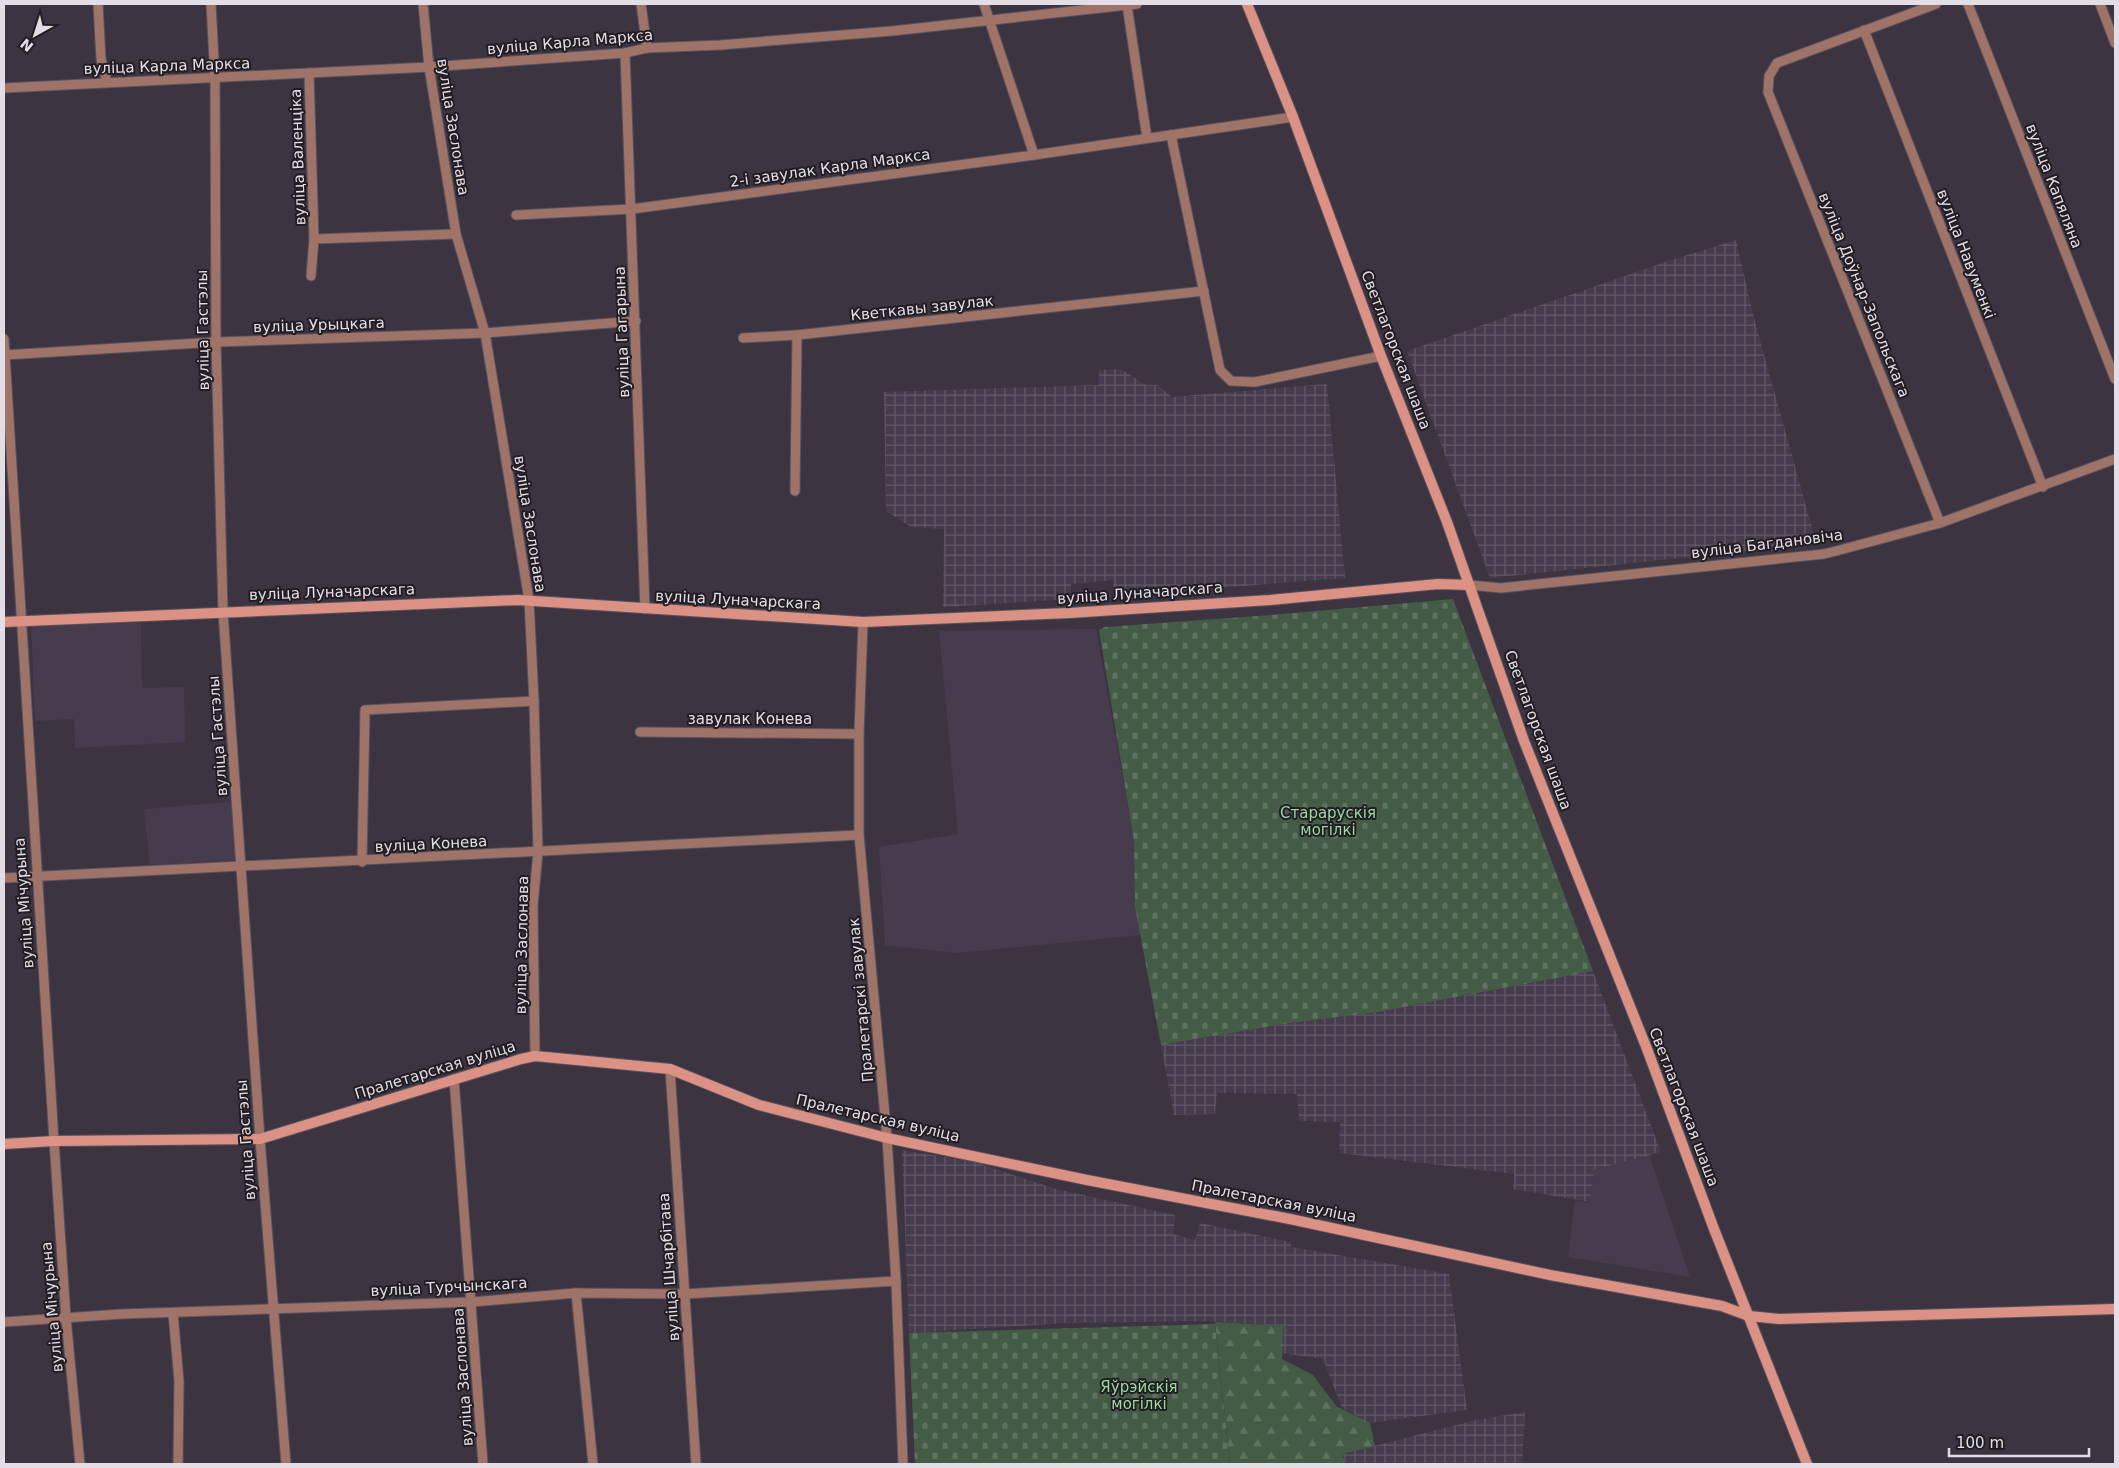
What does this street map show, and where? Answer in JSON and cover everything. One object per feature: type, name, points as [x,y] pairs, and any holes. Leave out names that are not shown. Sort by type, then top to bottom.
[{"type":"street","points":[[98,4],[101,59],[107,82]]},
{"type":"street","name":"вуліца Гастэлы","points":[[211,4],[215,79],[216,342],[224,612],[260,1139],[286,1464]]},
{"type":"street","name":"вуліца Заслонава","points":[[423,4],[429,67],[456,234],[485,333],[529,600],[538,852],[533,905],[536,1056]]},
{"type":"street","points":[[641,4],[647,48]]},
{"type":"street","points":[[984,4],[1034,155]]},
{"type":"street","points":[[1127,4],[1147,138]]},
{"type":"street","name":"вуліца Карла Маркса","points":[[4,88],[309,74],[625,53],[647,48],[796,40],[1137,4]]},
{"type":"street","name":"Светлагорская шаша","points":[[1247,4],[1292,117],[1381,356],[1447,522],[1524,741],[1647,1049],[1714,1229],[1807,1464]]},
{"type":"street","points":[[1864,30],[1936,4]]},
{"type":"street","name":"вуліца Капяляна","points":[[1968,4],[2115,379]]},
{"type":"street","points":[[2100,4],[2115,43]]},
{"type":"street","name":"вуліца Доўнар-Запольскага","points":[[1864,30],[1777,63],[1769,76],[1768,92],[1940,523]]},
{"type":"street","name":"вуліца Навуменкі","points":[[1864,30],[2043,487]]},
{"type":"street","name":"вуліца Гагарына","points":[[625,53],[645,609]]},
{"type":"street","name":"вуліца Валенціка","points":[[309,74],[314,239],[311,276]]},
{"type":"street","name":"2-і завулак Карла Маркса","points":[[516,215],[632,209],[1034,155],[1292,117]]},
{"type":"street","points":[[1171,134],[1220,370],[1231,382],[1255,382],[1381,356]]},
{"type":"street","name":"вуліца Валенціка","points":[[314,239],[456,234]]},
{"type":"street","name":"Кветкавы завулак","points":[[743,338],[797,335],[1204,291]]},
{"type":"street","name":"вуліца Урыцкага","points":[[4,355],[216,342],[485,333],[636,322]]},
{"type":"street","points":[[794,491],[797,335]]},
{"type":"street","name":"вуліца Мічурына","points":[[4,340],[36,876],[66,1318],[80,1464]]},
{"type":"street","name":"вуліца Багдановіча","points":[[1470,585],[1501,588],[1824,554],[1940,523],[2043,487],[2115,459]]},
{"type":"street","name":"вуліца Луначарскага","points":[[4,622],[529,600],[863,622],[1069,613],[1270,600],[1438,584],[1470,585]]},
{"type":"street","name":"Пралетарскі завулак","points":[[863,622],[859,734],[859,835],[887,1138],[896,1281],[903,1464]]},
{"type":"street","points":[[362,862],[365,710],[534,701]]},
{"type":"street","name":"завулак Конева","points":[[640,732],[859,734]]},
{"type":"street","name":"вуліца Конева","points":[[4,878],[362,862],[859,835]]},
{"type":"street","name":"Пралетарская вуліца","points":[[4,1144],[54,1141],[260,1139],[454,1079],[536,1056],[670,1069],[759,1105],[887,1138],[1087,1180],[1307,1222],[1550,1275],[1722,1306],[1749,1316],[1779,1319],[2115,1308]]},
{"type":"street","name":"вуліца Шчарбітава","points":[[670,1069],[696,1464]]},
{"type":"street","name":"вуліца Заслонава","points":[[454,1079],[483,1464]]},
{"type":"street","name":"вуліца Турчынскага","points":[[4,1322],[274,1307],[472,1302],[576,1293],[685,1294],[896,1281]]},
{"type":"street","points":[[576,1293],[593,1464]]},
{"type":"street","points":[[173,1313],[179,1381],[178,1464]]},
{"type":"shaded area","points":[[1736,240],[1754,318],[1816,542],[1805,545],[1490,578],[1407,351],[1668,261]]},
{"type":"shaded area","points":[[1121,369],[1146,385],[1158,385],[1172,397],[1327,384],[1345,578],[1114,596],[1113,580],[1071,584],[1071,599],[943,607],[944,529],[911,527],[886,511],[884,392],[1098,385],[1099,370]]},
{"type":"shaded area","points":[[141,622],[142,688],[184,687],[185,742],[75,748],[74,719],[35,721],[31,627]]},
{"type":"shaded area","points":[[1096,629],[1151,934],[957,953],[885,945],[879,847],[958,834],[939,631]]},
{"type":"shaded area","points":[[231,802],[236,860],[150,865],[144,809]]},
{"type":"shaded area","points":[[1593,971],[1661,1152],[1594,1170],[1590,1202],[1513,1189],[1514,1174],[1339,1153],[1340,1122],[1299,1121],[1297,1094],[1217,1093],[1215,1114],[1174,1115],[1161,1045],[1283,1024],[1378,1012]]},
{"type":"shaded area","points":[[902,1150],[974,1162],[1056,1189],[1175,1215],[1173,1234],[1195,1240],[1200,1223],[1291,1242],[1291,1247],[1449,1274],[1467,1410],[1370,1423],[1342,1408],[1323,1359],[1281,1353],[1283,1326],[1206,1321],[1065,1323],[909,1333]]},
{"type":"shaded area","points":[[1649,1154],[1690,1277],[1568,1257],[1575,1201],[1590,1202],[1594,1170]]},
{"type":"shaded area","points":[[1525,1412],[1522,1464],[1346,1464],[1342,1454],[1476,1420]]},
{"type":"green space","name":"Старарускія могілкі","points":[[1453,599],[1593,971],[1378,1012],[1283,1024],[1161,1045],[1135,907],[1134,841],[1099,630],[1105,627]]},
{"type":"green space","points":[[1215,1322],[1283,1326],[1282,1359],[1313,1375],[1336,1406],[1370,1423],[1375,1446],[1342,1454],[1346,1464],[1230,1464]]},
{"type":"green space","name":"Яўрэйскія могілкі","points":[[1215,1324],[1230,1464],[915,1464],[909,1333]]}]
